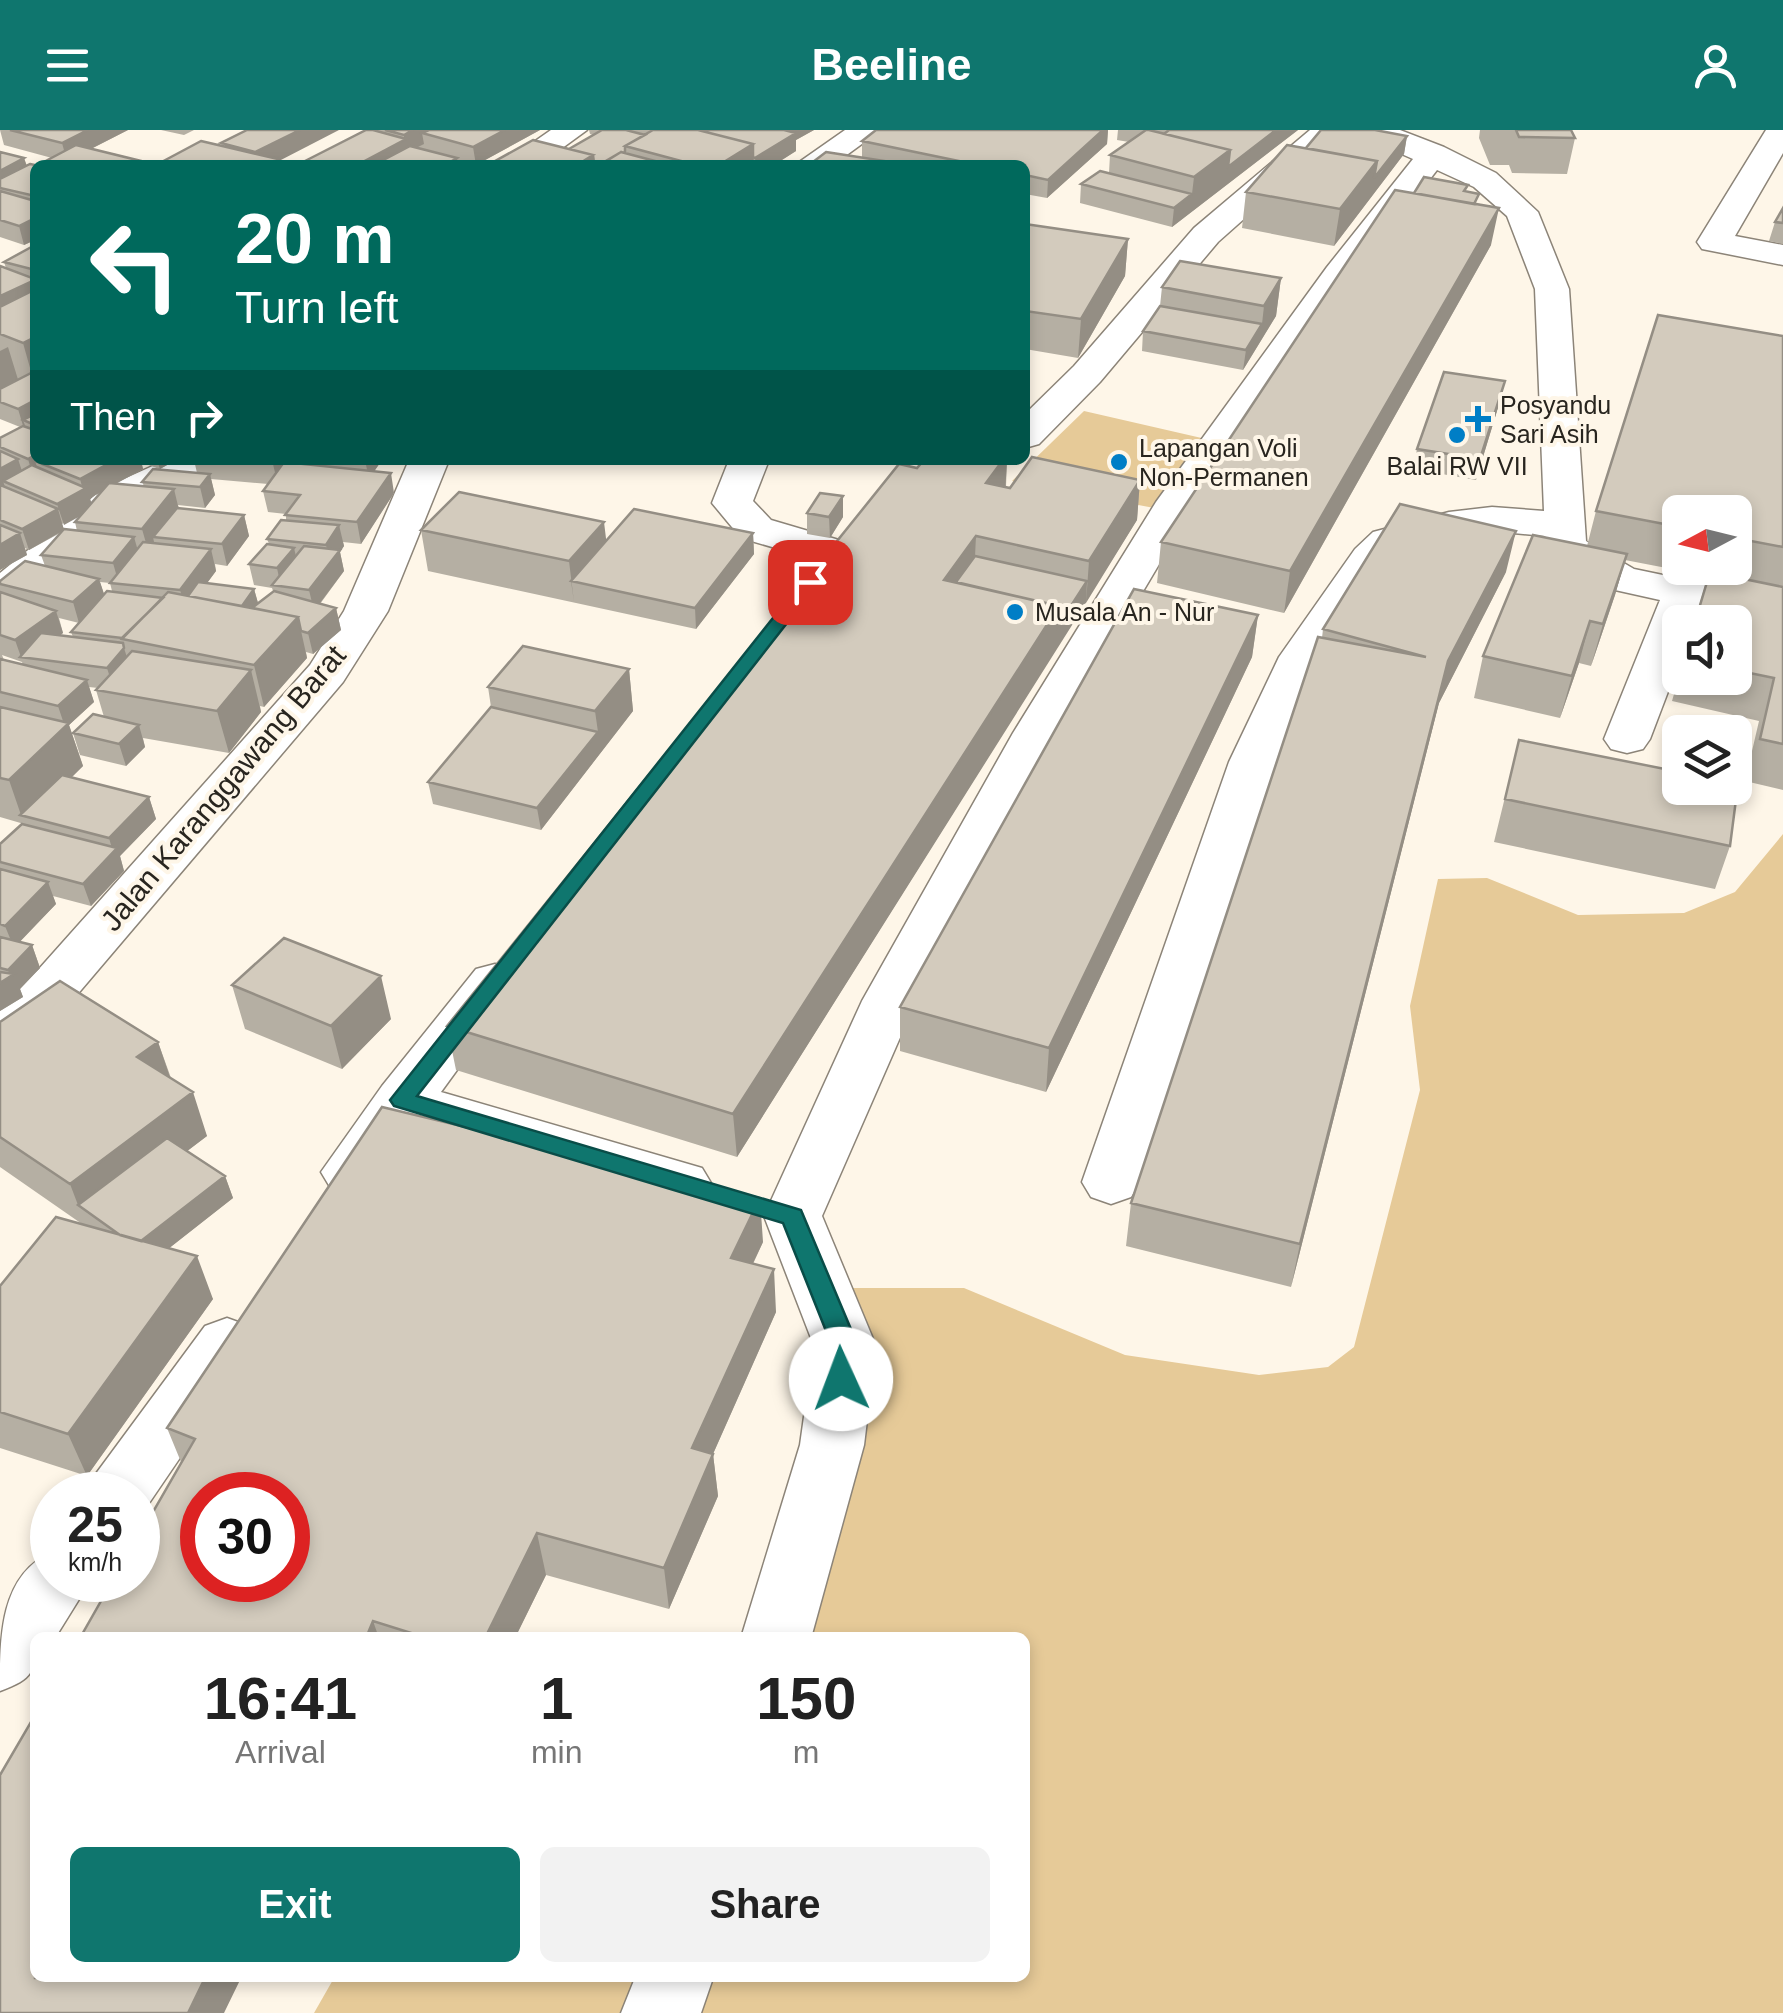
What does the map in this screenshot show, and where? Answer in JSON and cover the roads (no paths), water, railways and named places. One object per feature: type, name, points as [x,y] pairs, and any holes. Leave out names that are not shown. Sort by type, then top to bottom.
[{"type":"street","points":[[525,160],[572,130]]},
{"type":"street","points":[[820,160],[866,130]]},
{"type":"street","points":[[1030,431],[1087,374],[1206,235],[1329,130]]},
{"type":"street","points":[[1374,130],[1485,180],[1522,212],[1552,288],[1566,546],[1621,579],[1783,613]]},
{"type":"street","points":[[1781,130],[1714,242],[1783,256]]},
{"type":"street","points":[[778,1632],[832,1445],[845,1346],[793,1216],[888,1001],[1036,733],[1152,508],[1433,154]]},
{"type":"street","points":[[0,594],[118,497],[160,481],[186,465]]},
{"type":"street","name":"Jalan Karanggawang Barat","points":[[0,1031],[56,982],[327,673],[366,611],[427,465]]},
{"type":"street","points":[[747,465],[732,503],[756,530],[848,534],[797,599]]},
{"type":"street","points":[[1111,1182],[1253,762],[1301,658],[1370,558],[1388,542],[1449,524],[1492,519],[1565,526]]},
{"type":"street","points":[[1627,740],[1684,592]]},
{"type":"street","points":[[322,1210],[402,1100],[525,944]]},
{"type":"street","points":[[402,1100],[793,1216]]},
{"type":"street","points":[[135,1472],[254,1306]]},
{"type":"street","points":[[0,1659],[40,1602]]},
{"type":"street","points":[[662,2013],[673,1982]]},
{"type":"place","name":"Posyandu Sari Asih","points":[[1478,419]]},
{"type":"place","name":"Balai RW VII","points":[[1457,435]]},
{"type":"place","name":"Lapangan Voli Non-Permanen","points":[[1119,462]]},
{"type":"place","name":"Musala An - Nur","points":[[1015,612]]}]
